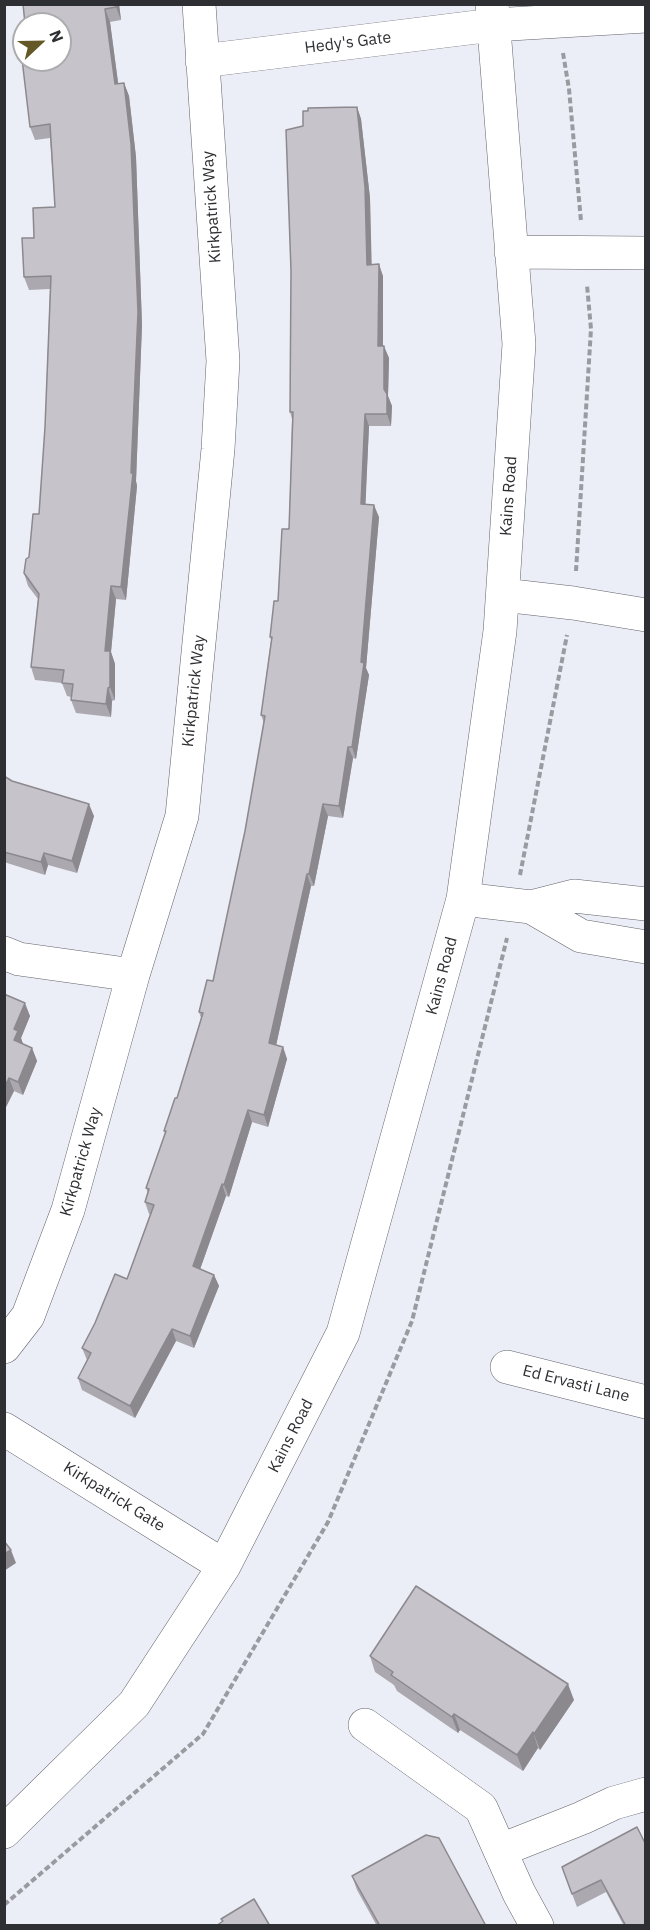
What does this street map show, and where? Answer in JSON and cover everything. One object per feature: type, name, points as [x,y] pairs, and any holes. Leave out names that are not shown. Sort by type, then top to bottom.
[{"type":"street","name":"Kirkpatrick Way","points":[[4,1347],[28,1316],[68,1210],[133,975],[182,816],[218,449],[223,361],[199,4]]},
{"type":"street","name":"Hedy's Gate","points":[[202,61],[492,15],[645,16]]},
{"type":"street","name":"Kains Road","points":[[4,1832],[134,1704],[224,1566],[343,1334],[463,898],[500,632],[519,344],[492,15]]},
{"type":"street","points":[[511,252],[645,253]]},
{"type":"street","points":[[502,595],[573,603],[645,615]]},
{"type":"street","points":[[463,898],[531,907],[574,896],[645,904]]},
{"type":"street","points":[[531,907],[581,936],[645,947]]},
{"type":"street","points":[[4,953],[19,959],[133,975]]},
{"type":"street","name":"Ed Ervasti Lane","points":[[507,1367],[645,1402]]},
{"type":"street","name":"Kirkpatrick Gate","points":[[4,1429],[224,1566]]},
{"type":"street","points":[[365,1725],[481,1808],[519,1893],[537,1926]]},
{"type":"street","points":[[501,1850],[614,1803],[645,1794]]},
{"type":"building","points":[[23,4],[116,4],[116,7],[105,9],[115,84],[124,83],[131,144],[138,312],[131,473],[133,473],[121,587],[111,586],[105,651],[110,651],[110,687],[106,704],[71,700],[73,684],[62,683],[64,670],[31,667],[39,594],[24,573],[26,559],[29,557],[33,514],[39,514],[51,276],[24,277],[22,238],[34,238],[33,208],[55,207],[50,124],[30,127],[24,72],[72,72],[72,12],[24,12]]},
{"type":"building","points":[[357,107],[365,187],[367,265],[379,264],[378,346],[384,346],[384,389],[387,394],[387,414],[365,414],[361,504],[374,505],[361,662],[364,663],[352,747],[348,747],[339,806],[323,804],[269,1043],[283,1047],[264,1115],[248,1110],[224,1185],[222,1184],[193,1266],[214,1275],[190,1336],[172,1329],[130,1406],[78,1378],[91,1353],[82,1348],[115,1274],[127,1279],[154,1205],[145,1202],[149,1189],[146,1188],[203,1013],[199,1012],[207,980],[213,981],[245,831],[265,716],[261,715],[272,637],[270,637],[274,601],[278,601],[282,529],[289,529],[293,412],[290,412],[291,271],[286,130],[303,126],[303,111],[308,111],[308,108]]},
{"type":"building","points":[[4,776],[12,781],[89,804],[72,861],[44,853],[41,862],[4,852]]},
{"type":"building","points":[[4,994],[25,1003],[14,1029],[18,1031],[14,1040],[32,1048],[18,1082],[9,1078],[4,1087]]},
{"type":"building","points":[[4,1541],[11,1550],[4,1554]]},
{"type":"building","points":[[416,1586],[568,1684],[517,1755],[454,1714],[452,1717],[391,1675],[393,1672],[370,1656]]},
{"type":"building","points":[[637,1827],[645,1843],[645,1926],[626,1926],[601,1880],[572,1894],[562,1867]]},
{"type":"building","points":[[426,1835],[439,1838],[486,1926],[380,1926],[352,1876]]},
{"type":"building","points":[[254,1899],[270,1926],[216,1926],[223,1921],[221,1919]]}]
